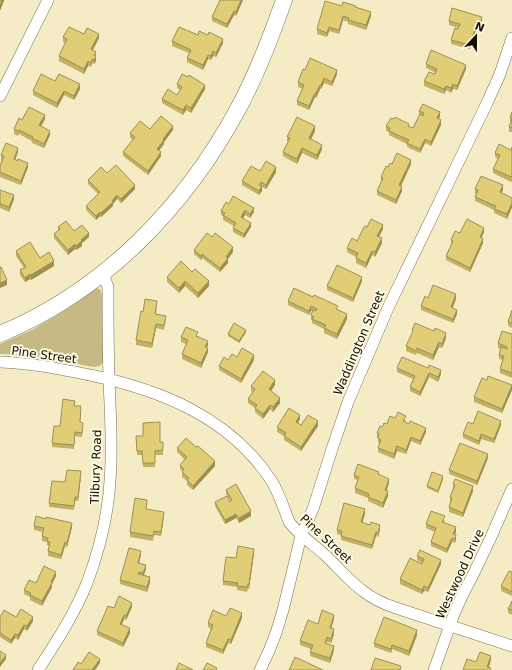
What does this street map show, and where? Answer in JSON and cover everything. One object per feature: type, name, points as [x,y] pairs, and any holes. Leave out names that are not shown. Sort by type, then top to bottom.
[{"type":"street","points":[[0,96],[48,0]]},
{"type":"street","points":[[0,334],[54,307],[103,274],[127,254],[177,201],[206,162],[249,88],[266,50],[284,0]]},
{"type":"street","name":"Waddington Street","points":[[260,670],[269,651],[281,616],[302,536],[313,509],[348,402],[368,354],[417,247],[487,103],[500,74],[512,38]]},
{"type":"street","name":"Tilbury Road","points":[[38,670],[59,638],[78,603],[93,565],[105,519],[110,481],[111,449],[108,287],[103,274]]},
{"type":"street","name":"Pine Street","points":[[0,362],[46,366],[109,379],[136,386],[169,398],[195,411],[221,428],[250,454],[271,481],[289,522],[302,536],[325,555],[363,591],[383,603],[396,608],[512,646]]},
{"type":"street","name":"Westwood Drive","points":[[434,670],[463,594],[512,490]]},
{"type":"shaded area","points":[[95,288],[100,289],[103,297],[103,362],[100,366],[94,367],[26,355],[0,354],[0,344],[32,330],[69,308]]},
{"type":"building","points":[[220,0],[241,0],[236,12],[234,11],[227,24],[212,17]]},
{"type":"building","points":[[325,1],[342,6],[343,2],[371,12],[366,25],[348,20],[349,18],[343,16],[339,30],[329,27],[327,33],[317,29]]},
{"type":"building","points":[[452,8],[482,17],[479,27],[476,26],[470,45],[451,40],[455,28],[458,29],[460,24],[449,21]]},
{"type":"building","points":[[69,27],[84,34],[87,28],[99,34],[91,49],[96,52],[94,55],[96,56],[94,60],[92,59],[91,63],[88,61],[84,69],[59,56],[67,39],[63,37]]},
{"type":"building","points":[[179,27],[198,35],[199,31],[208,35],[209,32],[223,39],[216,53],[213,51],[211,56],[208,55],[203,65],[187,58],[191,50],[172,41]]},
{"type":"building","points":[[431,50],[466,65],[457,86],[453,84],[451,88],[446,86],[444,89],[424,81],[429,72],[435,74],[437,69],[426,64]]},
{"type":"building","points":[[310,58],[337,70],[332,82],[324,78],[309,106],[297,101],[304,85],[298,82],[303,69],[305,70]]},
{"type":"building","points":[[41,74],[55,81],[59,74],[80,84],[74,96],[64,91],[57,103],[33,91]]},
{"type":"building","points":[[182,74],[188,77],[189,75],[205,85],[191,108],[186,105],[183,110],[162,99],[168,89],[177,95],[182,87],[177,84]]},
{"type":"building","points":[[423,104],[440,112],[437,118],[441,120],[431,142],[425,139],[420,149],[407,143],[409,140],[389,131],[390,128],[386,126],[391,118],[394,119],[395,117],[409,124],[408,126],[413,128],[420,114],[423,116],[424,113],[419,111]]},
{"type":"building","points":[[29,107],[45,115],[39,125],[50,131],[44,144],[19,130],[14,129],[19,118],[22,120]]},
{"type":"building","points":[[161,116],[173,126],[157,149],[161,152],[148,171],[123,152],[135,137],[130,133],[140,121],[150,129]]},
{"type":"building","points":[[297,117],[315,126],[309,138],[322,145],[317,155],[302,148],[297,159],[283,152],[290,138],[287,137]]},
{"type":"building","points":[[512,119],[512,128],[509,127]]},
{"type":"building","points":[[6,143],[18,148],[14,159],[28,163],[21,181],[0,172],[0,166],[4,156],[1,155]]},
{"type":"building","points":[[499,144],[511,150],[512,147],[511,177],[493,169],[500,155],[495,153]]},
{"type":"building","points":[[397,153],[411,160],[399,185],[402,187],[396,200],[377,191],[383,178],[381,177],[386,166],[388,167],[390,163],[392,164]]},
{"type":"building","points":[[266,161],[276,167],[266,185],[261,182],[259,185],[262,186],[259,191],[242,181],[251,166],[260,171]]},
{"type":"building","points":[[116,165],[135,185],[121,199],[117,195],[112,201],[113,202],[96,216],[86,206],[100,192],[88,180],[101,167],[107,173]]},
{"type":"building","points":[[481,176],[503,185],[500,192],[512,198],[512,203],[507,214],[494,209],[496,206],[475,197],[478,190],[475,189]]},
{"type":"building","points":[[0,190],[14,195],[9,207],[0,204]]},
{"type":"building","points":[[233,196],[254,208],[250,214],[245,210],[241,217],[251,223],[244,234],[233,228],[236,223],[223,215],[225,213],[221,211],[226,202],[229,204]]},
{"type":"building","points":[[371,219],[383,225],[377,236],[382,238],[375,252],[372,251],[366,263],[356,258],[358,253],[347,248],[352,238],[357,241],[363,229],[365,226],[367,227]]},
{"type":"building","points":[[467,219],[484,228],[480,237],[483,239],[470,268],[446,256],[453,241],[451,240],[455,231],[460,233]]},
{"type":"building","points":[[66,221],[74,231],[82,225],[89,233],[76,246],[75,244],[68,250],[54,234],[60,229],[58,227]]},
{"type":"building","points":[[207,233],[212,237],[215,233],[233,247],[226,257],[228,258],[220,268],[202,254],[201,256],[194,250]]},
{"type":"building","points":[[30,242],[40,258],[49,252],[54,261],[25,278],[20,270],[26,267],[16,251]]},
{"type":"building","points":[[181,261],[192,272],[195,269],[209,281],[198,293],[185,281],[179,288],[167,277]]},
{"type":"building","points":[[337,265],[362,277],[353,298],[327,286]]},
{"type":"building","points":[[0,267],[7,280],[0,283]]},
{"type":"building","points":[[433,285],[456,294],[451,307],[457,310],[453,319],[421,306],[425,296],[428,298]]},
{"type":"building","points":[[294,288],[338,306],[336,309],[347,314],[337,334],[324,328],[326,325],[312,319],[314,317],[311,315],[313,310],[316,311],[317,309],[311,306],[309,311],[288,301]]},
{"type":"building","points":[[145,299],[157,301],[155,314],[166,316],[164,325],[156,324],[152,343],[136,340],[141,311],[143,312]]},
{"type":"building","points":[[512,310],[512,323],[508,322]]},
{"type":"building","points":[[234,323],[246,330],[239,341],[228,334]]},
{"type":"building","points":[[415,323],[434,331],[435,328],[446,333],[442,344],[439,342],[433,355],[417,348],[416,351],[406,346]]},
{"type":"building","points":[[186,327],[198,332],[196,336],[208,341],[205,347],[208,348],[201,363],[182,354],[188,340],[181,337]]},
{"type":"building","points":[[502,331],[512,334],[512,373],[500,369],[504,356],[499,355],[501,347],[507,349],[507,347],[498,343]]},
{"type":"building","points":[[242,348],[254,355],[241,379],[219,366],[224,357],[228,360],[232,354],[237,357]]},
{"type":"building","points":[[402,357],[428,368],[429,365],[441,370],[438,377],[429,373],[420,392],[410,387],[415,376],[397,368]]},
{"type":"building","points":[[263,371],[275,380],[269,389],[280,398],[273,407],[270,405],[263,414],[255,408],[257,405],[248,399],[255,389],[251,386]]},
{"type":"building","points":[[488,376],[512,385],[502,409],[474,397],[482,378],[487,380]]},
{"type":"building","points":[[63,399],[75,401],[74,406],[81,406],[80,422],[83,423],[82,433],[75,432],[74,445],[52,443],[54,426],[60,426]]},
{"type":"building","points":[[289,408],[300,415],[296,422],[301,425],[308,415],[318,421],[301,447],[284,436],[286,433],[277,427]]},
{"type":"building","points":[[478,411],[501,421],[494,439],[481,434],[479,441],[463,434],[468,422],[473,424]]},
{"type":"building","points":[[398,412],[406,416],[403,421],[409,424],[410,421],[426,428],[420,441],[411,437],[406,450],[397,446],[394,454],[378,448],[381,440],[378,438],[379,434],[377,433],[380,426],[382,427],[384,423],[387,424],[390,416],[395,418]]},
{"type":"building","points":[[160,422],[160,442],[163,442],[163,450],[155,451],[155,463],[143,463],[142,451],[137,451],[136,436],[143,436],[143,423]]},
{"type":"building","points":[[186,438],[215,461],[193,486],[187,480],[189,478],[182,472],[184,469],[180,465],[187,457],[177,448]]},
{"type":"building","points":[[460,443],[488,454],[477,481],[449,470]]},
{"type":"building","points":[[358,464],[379,472],[378,474],[389,479],[385,490],[388,491],[383,503],[368,497],[369,494],[355,488],[359,477],[354,475]]},
{"type":"building","points":[[67,470],[81,471],[78,497],[75,497],[74,506],[49,503],[52,481],[65,482]]},
{"type":"building","points":[[432,472],[443,476],[438,491],[427,486]]},
{"type":"building","points":[[455,479],[473,486],[463,513],[449,507],[452,498],[450,497],[455,485],[453,484]]},
{"type":"building","points":[[236,484],[251,511],[239,518],[236,514],[225,520],[215,502],[227,496],[230,502],[232,500],[226,490]]},
{"type":"building","points":[[135,498],[147,500],[146,509],[164,512],[161,532],[154,531],[153,536],[130,532]]},
{"type":"building","points":[[344,503],[365,509],[361,522],[370,525],[371,522],[380,525],[372,545],[341,536],[342,531],[337,530]]},
{"type":"building","points":[[431,511],[445,516],[442,522],[456,527],[453,534],[456,535],[455,539],[452,538],[447,549],[431,542],[436,528],[426,524]]},
{"type":"building","points":[[36,516],[72,523],[67,543],[65,542],[61,555],[48,551],[50,542],[47,541],[48,538],[42,536],[44,528],[34,526]]},
{"type":"building","points":[[238,546],[254,549],[249,584],[247,587],[237,586],[238,583],[223,581],[226,557],[236,558]]},
{"type":"building","points":[[129,548],[141,551],[138,563],[146,565],[143,573],[139,572],[138,574],[150,577],[147,587],[120,580]]},
{"type":"building","points":[[420,550],[441,560],[428,588],[424,586],[422,590],[400,579],[410,558],[422,564],[424,559],[417,556]]},
{"type":"building","points":[[44,566],[56,572],[42,601],[24,590],[29,580],[36,583]]},
{"type":"building","points":[[509,571],[512,572],[512,592],[501,586]]},
{"type":"building","points":[[119,596],[132,603],[126,616],[124,615],[120,624],[130,628],[123,643],[97,631],[108,606],[114,608]]},
{"type":"building","points":[[512,601],[512,610],[508,609]]},
{"type":"building","points":[[230,608],[242,613],[231,640],[228,639],[223,650],[206,643],[213,625],[208,623],[213,610],[226,616]]},
{"type":"building","points":[[21,609],[33,617],[27,626],[24,625],[18,635],[15,634],[11,640],[0,633],[0,617],[4,610],[16,617]]},
{"type":"building","points":[[322,610],[334,615],[330,628],[334,629],[331,639],[327,637],[325,643],[334,646],[330,658],[310,652],[313,645],[300,641],[308,620],[318,624]]},
{"type":"building","points":[[384,617],[417,630],[409,651],[392,645],[391,649],[374,643]]},
{"type":"building","points":[[0,651],[6,655],[0,663]]},
{"type":"building","points":[[89,652],[100,659],[92,670],[73,670],[78,662],[81,664]]},
{"type":"building","points":[[480,652],[491,656],[487,667],[491,668],[490,670],[463,670],[467,659],[476,662]]},
{"type":"building","points":[[295,657],[323,670],[289,670]]},
{"type":"building","points":[[375,658],[401,666],[400,670],[371,670]]},
{"type":"building","points":[[179,663],[193,670],[176,670]]},
{"type":"building","points":[[207,663],[217,668],[216,670],[203,670]]}]
